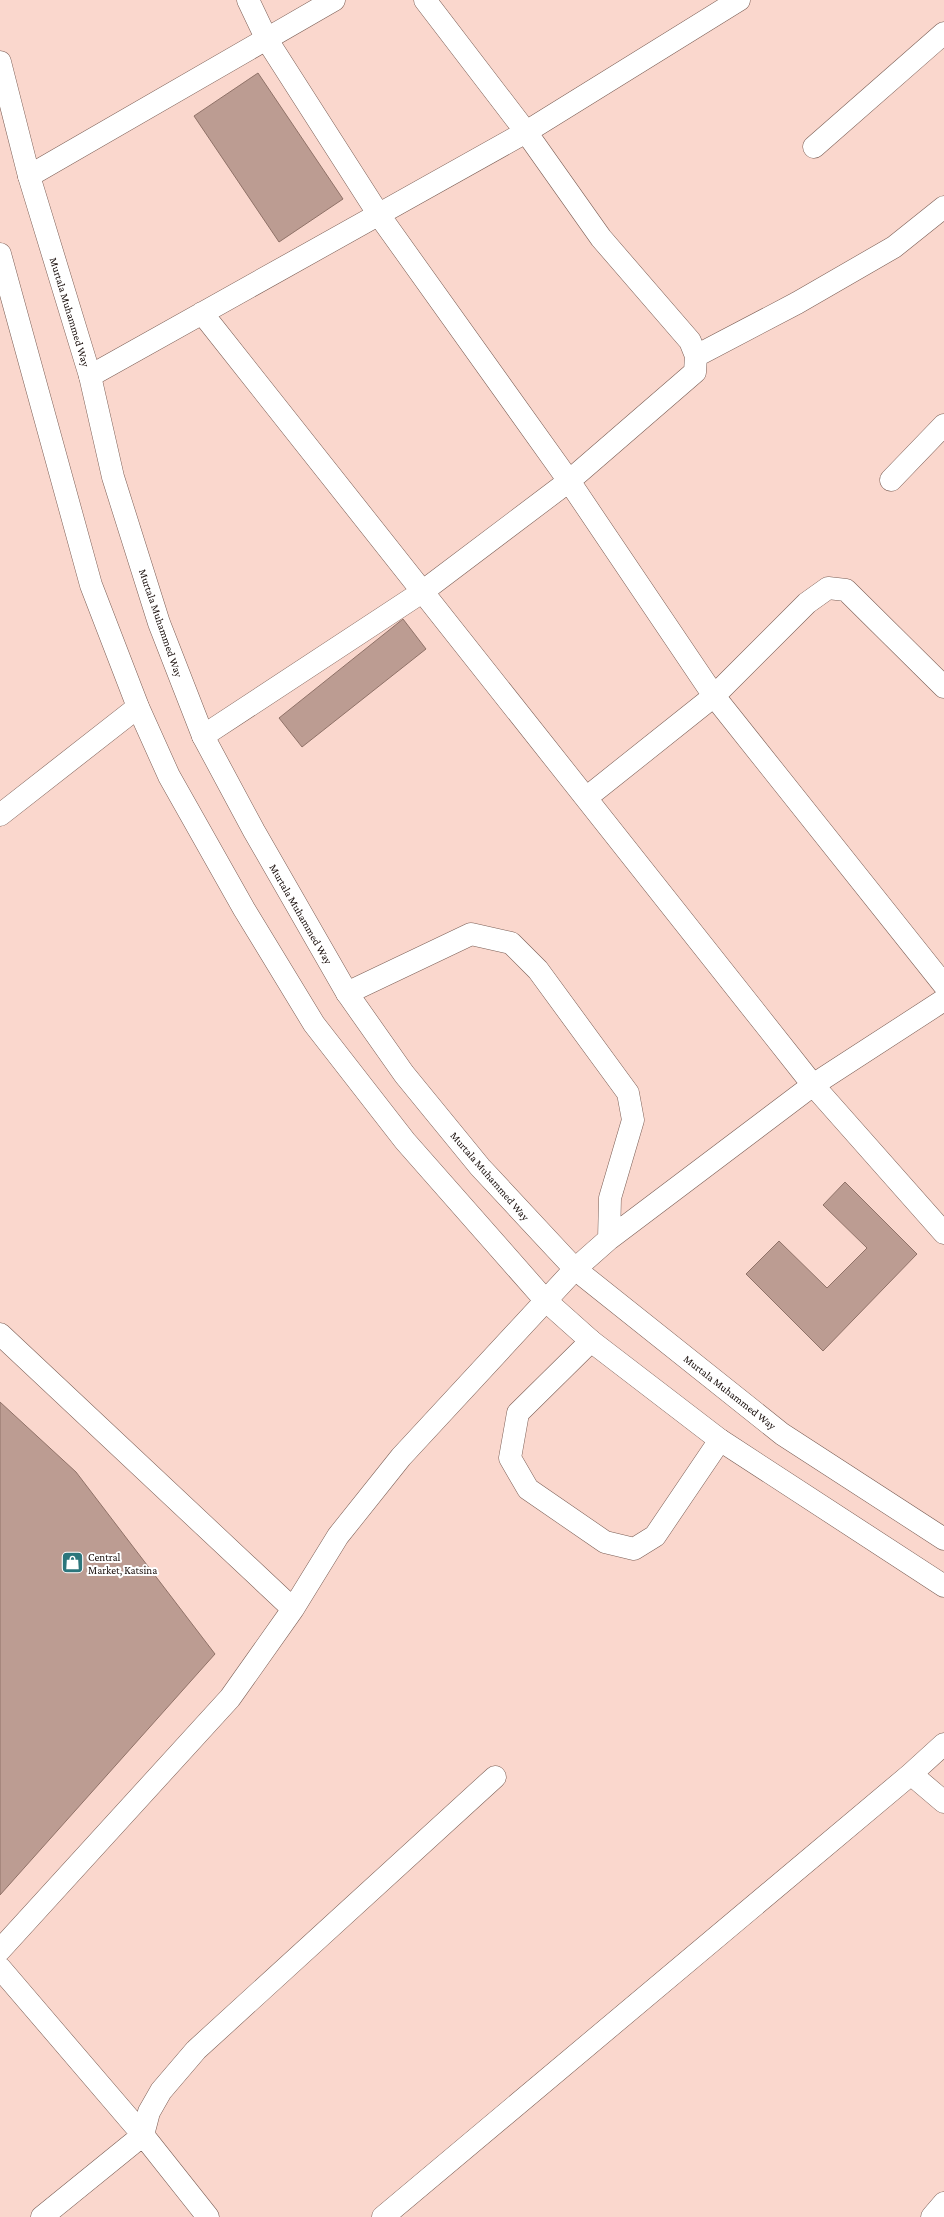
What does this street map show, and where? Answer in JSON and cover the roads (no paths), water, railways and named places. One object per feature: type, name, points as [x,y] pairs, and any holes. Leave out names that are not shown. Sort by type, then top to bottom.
[{"type":"street","points":[[248,0],[267,40],[379,215],[569,481],[714,696],[944,985]]},
{"type":"street","points":[[29,176],[334,0]]},
{"type":"street","points":[[202,736],[422,592],[569,481],[695,372],[696,356],[690,341],[601,238],[526,132],[425,0]]},
{"type":"street","points":[[90,376],[526,132],[739,0]]},
{"type":"street","points":[[814,147],[944,33]]},
{"type":"street","name":"Murtala Muhammed Way","points":[[0,62],[29,176],[90,376],[113,477],[159,623],[202,736],[254,831],[347,993],[404,1074],[480,1167],[575,1269],[782,1434],[944,1540]]},
{"type":"street","points":[[696,356],[797,303],[894,247],[944,207]]},
{"type":"street","points":[[0,254],[91,584],[138,707],[169,776],[244,909],[314,1024],[405,1141],[545,1300],[591,1341],[720,1440],[944,1586]]},
{"type":"street","points":[[202,314],[814,1085],[944,1233]]},
{"type":"street","points":[[891,480],[944,425]]},
{"type":"street","points":[[586,798],[714,696],[807,603],[828,588],[846,590],[940,674]]},
{"type":"street","points":[[0,815],[138,707]]},
{"type":"street","points":[[347,993],[471,934],[511,943],[538,970],[628,1094],[633,1120],[610,1198],[609,1239]]},
{"type":"street","points":[[0,1950],[230,1698],[293,1609],[338,1536],[396,1464],[575,1269],[609,1239],[814,1085],[944,1000]]},
{"type":"street","points":[[0,1334],[293,1609]]},
{"type":"street","points":[[591,1341],[518,1413],[510,1458],[528,1489],[605,1542],[634,1548],[655,1536],[720,1440]]},
{"type":"street","points":[[383,2217],[911,1774],[944,1744]]},
{"type":"street","points":[[911,1774],[944,1802]]},
{"type":"street","points":[[42,2217],[143,2135],[149,2112],[161,2091],[196,2050],[495,1777]]},
{"type":"street","points":[[0,1968],[143,2135],[208,2217]]},
{"type":"street","points":[[932,2217],[944,2203]]},
{"type":"place","name":"Central Market, Katsina","points":[[73,1563]]}]
